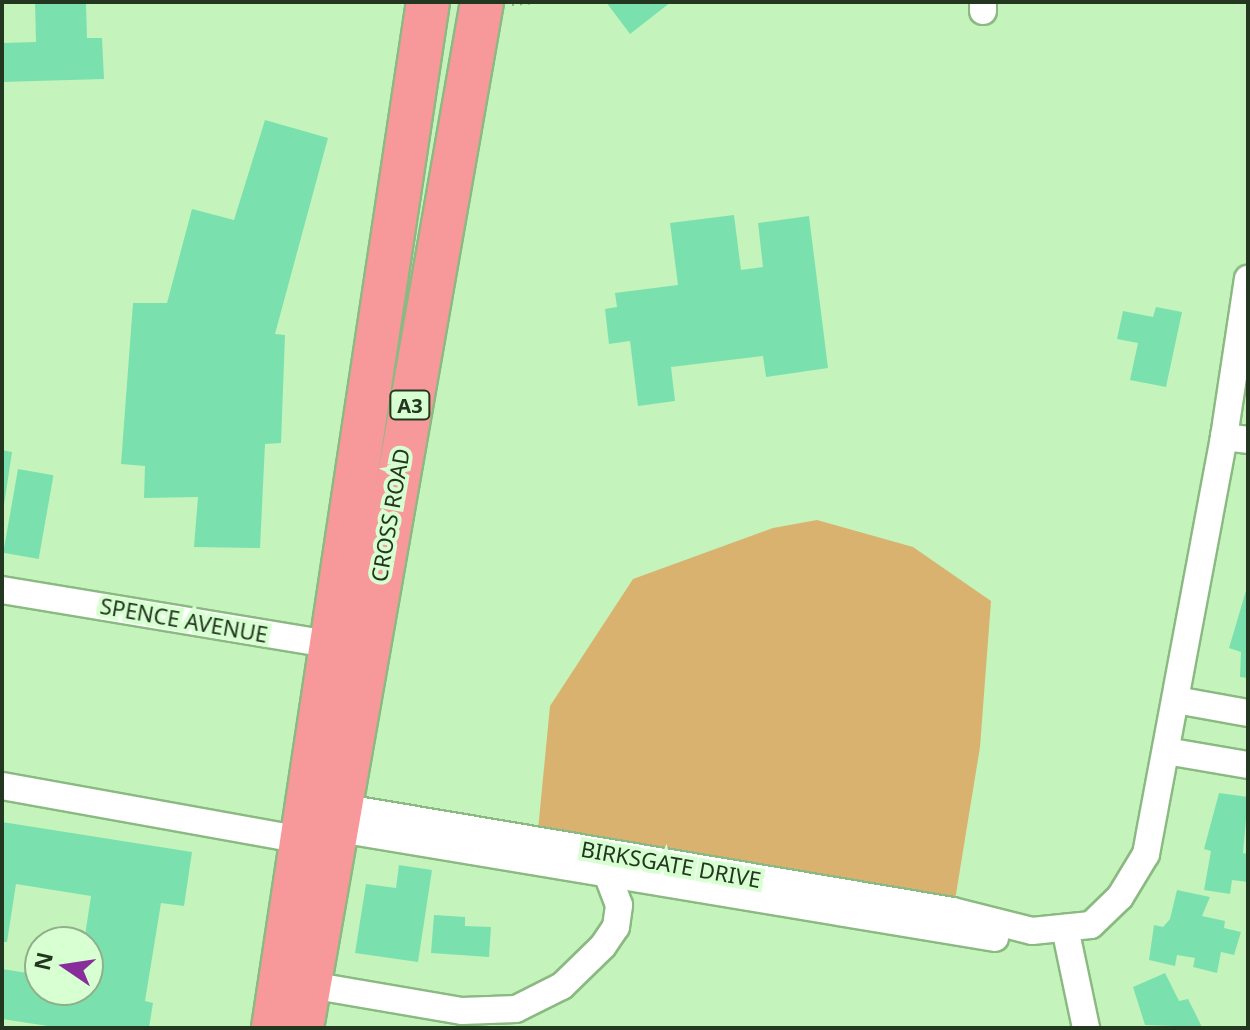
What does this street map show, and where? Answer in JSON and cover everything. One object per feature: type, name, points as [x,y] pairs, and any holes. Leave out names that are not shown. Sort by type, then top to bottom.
[{"type":"highway","name":"CROSS ROAD","points":[[350,648],[428,2]]},
{"type":"highway","name":"CROSS ROAD","points":[[302,1028],[295,983],[319,820],[350,648],[482,2]]},
{"type":"highway","name":"CROSS ROAD","points":[[273,1028],[295,983]]},
{"type":"street","name":"BIRKSGATE DRIVE","points":[[319,820],[953,911],[1032,931],[1091,925],[1120,897],[1146,854],[1176,700],[1236,438],[1248,279]]},
{"type":"street","name":"SPENCE AVENUE","points":[[2,590],[350,648]]},
{"type":"street","points":[[1176,700],[1248,713]]},
{"type":"street","points":[[1166,751],[1248,765]]},
{"type":"street","points":[[2,786],[319,820]]},
{"type":"street","name":"BIRKSGATE DRIVE","points":[[319,820],[607,873],[1015,941],[1032,931]]},
{"type":"street","points":[[295,983],[462,1011],[516,1009],[562,986],[603,946],[616,927],[619,905],[607,873]]},
{"type":"street","points":[[1065,928],[1086,1028]]},
{"type":"shaded area","points":[[817,520],[913,547],[991,601],[980,747],[955,900],[538,830],[550,706],[633,579],[773,528]]},
{"type":"building","points":[[35,2],[86,2],[87,38],[102,38],[104,79],[2,82],[2,43],[36,42]]},
{"type":"building","points":[[606,2],[671,2],[630,34]]},
{"type":"building","points":[[265,120],[328,138],[275,334],[285,335],[281,443],[265,444],[260,548],[194,547],[198,497],[144,498],[145,466],[121,464],[133,303],[167,303],[192,209],[234,220]]},
{"type":"building","points":[[734,215],[741,270],[763,267],[758,223],[809,216],[828,368],[766,377],[763,356],[671,367],[675,401],[638,406],[630,341],[609,344],[605,309],[617,307],[615,293],[678,285],[670,223]]},
{"type":"building","points":[[1156,307],[1182,312],[1166,387],[1130,380],[1138,343],[1117,339],[1123,311],[1153,317]]},
{"type":"building","points":[[2,450],[12,452],[4,505],[2,505]]},
{"type":"building","points":[[18,469],[53,475],[39,559],[3,553]]},
{"type":"building","points":[[1248,584],[1248,678],[1240,677],[1241,652],[1229,648]]},
{"type":"building","points":[[1219,793],[1248,797],[1243,853],[1248,854],[1248,882],[1232,880],[1230,894],[1204,890],[1211,851],[1204,849]]},
{"type":"building","points":[[2,822],[192,852],[184,906],[161,903],[145,1001],[153,1003],[149,1028],[61,1028],[2,1019],[2,969],[24,972],[24,1006],[104,1006],[104,926],[86,926],[91,896],[16,884],[7,942],[2,942]]},
{"type":"building","points":[[399,865],[432,870],[418,962],[355,953],[366,884],[396,888]]},
{"type":"building","points":[[1177,890],[1210,897],[1202,916],[1225,921],[1224,928],[1241,932],[1234,955],[1221,952],[1217,973],[1193,967],[1195,958],[1177,955],[1175,966],[1149,960],[1154,925],[1163,927],[1170,919]]},
{"type":"building","points":[[434,915],[465,917],[465,926],[491,927],[489,957],[431,953]]},
{"type":"building","points":[[1165,973],[1179,1001],[1188,999],[1202,1027],[1145,1025],[1133,987]]}]
